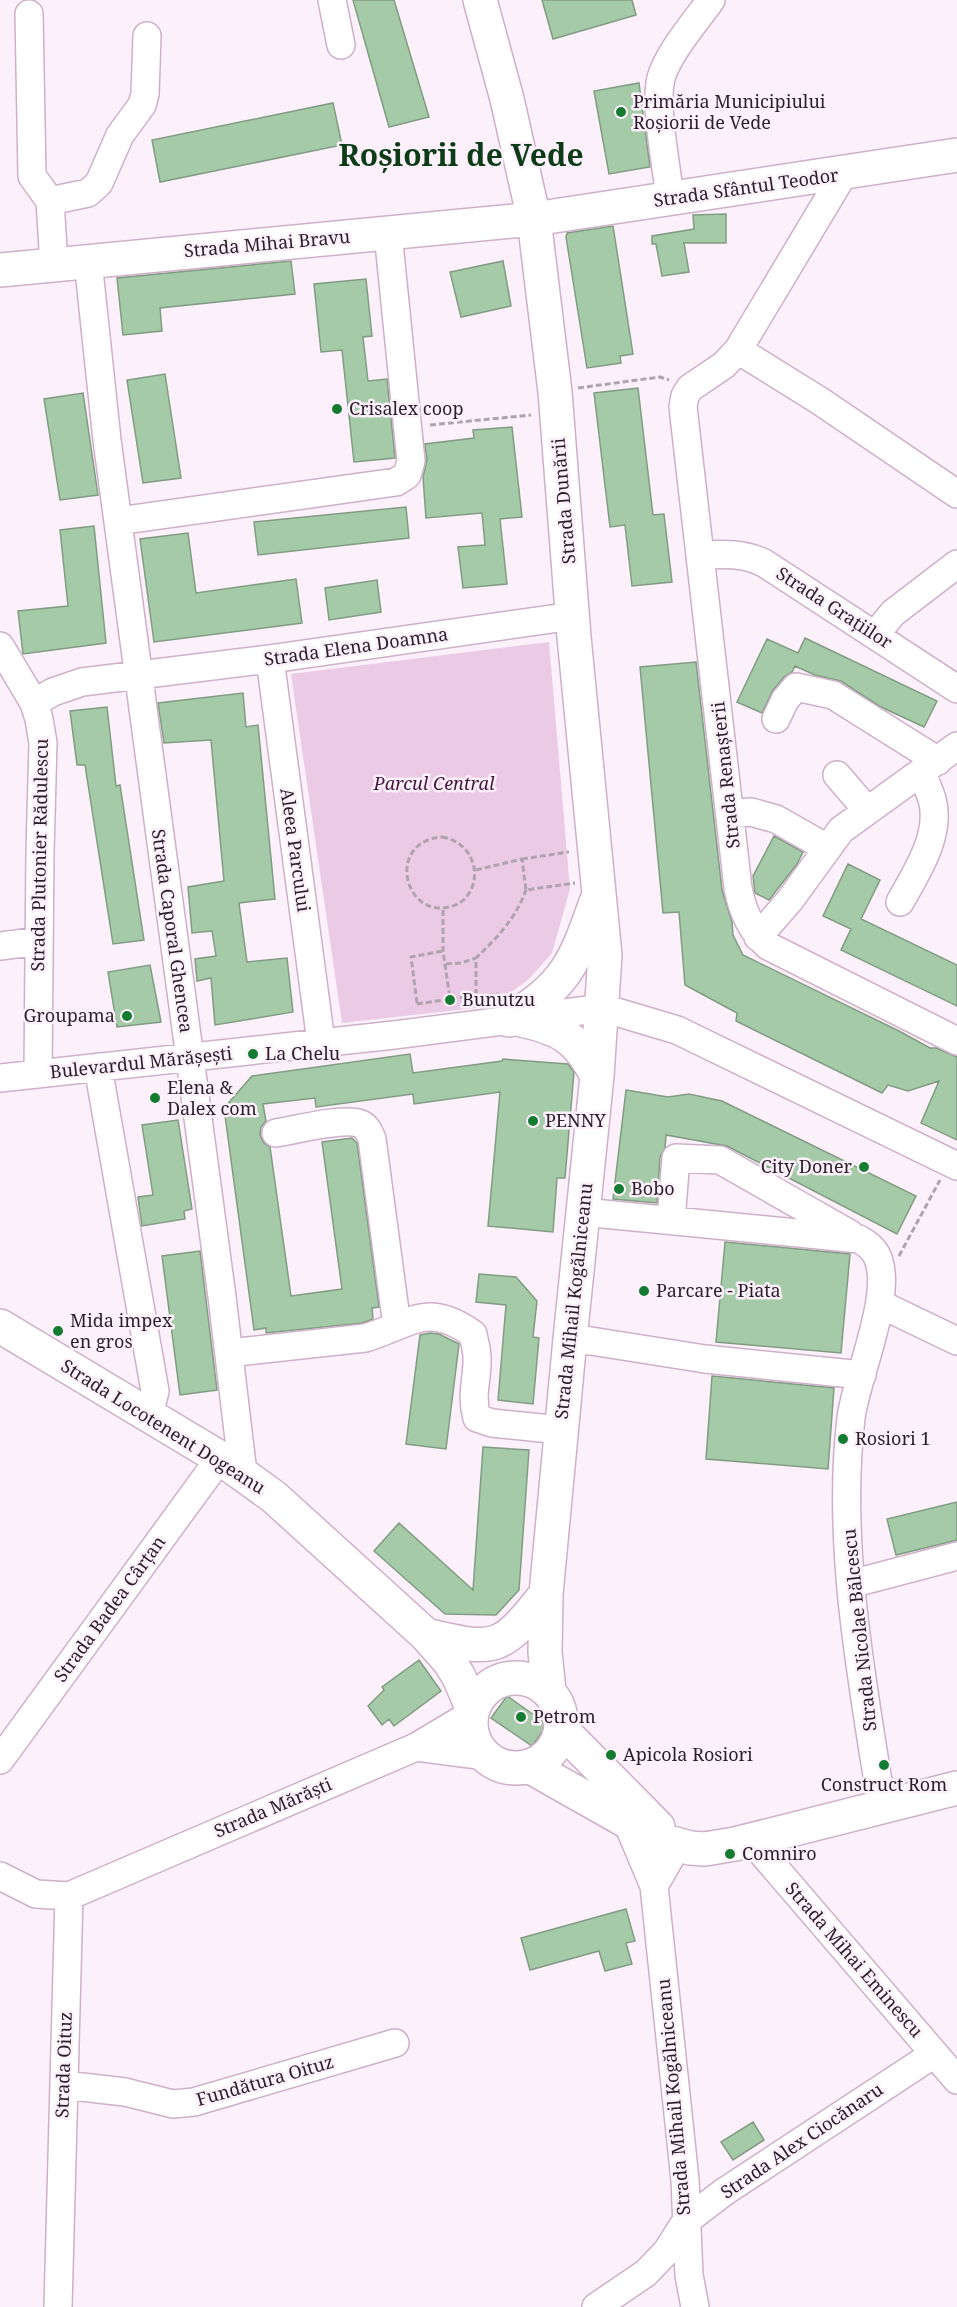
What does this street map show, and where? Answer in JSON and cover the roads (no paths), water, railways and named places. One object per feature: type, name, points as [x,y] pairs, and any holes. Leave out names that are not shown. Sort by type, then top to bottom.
[{"type":"main road","name":"Strada Dunării","points":[[480,0],[507,99],[534,219],[556,402],[573,616],[605,955],[603,1008]]},
{"type":"main road","name":"Strada Sfântul Teodor","points":[[534,219],[957,155]]},
{"type":"main road","name":"Strada Mihai Bravu","points":[[0,270],[534,219]]},
{"type":"main road","points":[[509,1020],[532,1005],[562,979],[576,957],[598,888]]},
{"type":"main road","name":"Strada Mihail Kogălniceanu","points":[[549,1691],[545,1653],[546,1594],[603,1008]]},
{"type":"main road","points":[[509,1020],[553,1028],[567,1036],[584,1052],[597,1076]]},
{"type":"main road","name":"Strada Locotenent Dogeanu","points":[[0,1326],[149,1414],[231,1466],[274,1497],[426,1635],[449,1661],[459,1677],[473,1712]]},
{"type":"main road","points":[[426,1635],[470,1645],[485,1645],[501,1640],[514,1632],[546,1594]]},
{"type":"main road","name":"Strada Mihail Kogălniceanu","points":[[514,1678],[538,1627],[546,1594]]},
{"type":"main road","name":"Strada Locotenent Dogeanu","points":[[426,1635],[514,1678]]},
{"type":"main road","points":[[526,1678],[549,1691],[557,1702],[561,1715],[558,1741],[551,1752],[529,1766],[514,1768],[499,1764],[486,1756],[473,1735],[471,1722],[479,1698],[488,1688],[499,1681],[526,1678]]},
{"type":"main road","points":[[561,1729],[677,1846]]},
{"type":"main road","points":[[529,1766],[658,1839],[677,1846],[705,1848],[751,1840],[957,1788]]},
{"type":"street","points":[[332,0],[342,45]]},
{"type":"street","points":[[670,199],[659,99],[662,76],[682,37],[711,0]]},
{"type":"street","points":[[29,14],[32,176],[50,201],[54,265]]},
{"type":"street","points":[[50,201],[88,193],[99,183],[120,135],[142,105],[145,94],[147,36]]},
{"type":"street","points":[[844,173],[738,350],[820,401],[957,494]]},
{"type":"street","points":[[118,521],[396,482],[406,475],[411,460],[388,233]]},
{"type":"street","points":[[88,261],[107,440],[139,675]]},
{"type":"street","name":"Strada Renașterii","points":[[738,350],[724,365],[690,388],[685,396],[683,407],[741,901],[758,937],[781,955],[957,1041]]},
{"type":"street","name":"Strada Grațiilor","points":[[702,555],[748,555],[764,563],[957,689]]},
{"type":"street","points":[[875,635],[893,613],[957,564]]},
{"type":"street","name":"Strada Elena Doamna","points":[[34,703],[53,692],[82,682],[573,616]]},
{"type":"street","name":"Strada Plutonier Rădulescu","points":[[0,646],[34,703],[43,743],[38,1074]]},
{"type":"street","name":"Aleea Parcului","points":[[270,658],[321,1042]]},
{"type":"street","name":"Strada Caporal Ghencea","points":[[139,675],[229,1353],[231,1466]]},
{"type":"street","points":[[776,719],[785,700],[796,687],[833,695],[939,760]]},
{"type":"street","points":[[758,937],[790,900],[841,830],[939,760]]},
{"type":"street","points":[[900,902],[917,873],[931,834],[934,817],[932,801],[939,760]]},
{"type":"street","points":[[837,775],[867,810]]},
{"type":"street","points":[[730,814],[752,812],[776,819],[827,848]]},
{"type":"street","points":[[0,946],[39,940]]},
{"type":"street","points":[[603,1008],[676,1029],[953,1165]]},
{"type":"street","name":"Bulevardul Mărășești","points":[[0,1078],[421,1031],[603,1008]]},
{"type":"street","points":[[98,1068],[155,1391],[149,1414]]},
{"type":"street","points":[[276,1133],[347,1121],[361,1124],[368,1129],[372,1138],[397,1326]]},
{"type":"street","name":"Strada Nicolae Bălcescu","points":[[671,1220],[675,1158],[720,1160],[869,1245],[878,1258],[880,1297],[851,1415],[848,1452],[851,1584],[882,1806]]},
{"type":"street","points":[[583,1212],[859,1239]]},
{"type":"street","points":[[880,1297],[957,1341]]},
{"type":"street","points":[[229,1353],[365,1338],[416,1317],[434,1316],[455,1321],[473,1334],[477,1358],[473,1384],[477,1418],[492,1423],[561,1430]]},
{"type":"street","points":[[570,1339],[705,1359],[862,1375]]},
{"type":"street","name":"Strada Badea Cârțan","points":[[0,1760],[231,1466]]},
{"type":"street","points":[[851,1584],[957,1556]]},
{"type":"street","name":"Strada Mărăști","points":[[69,1896],[416,1748],[473,1712]]},
{"type":"street","points":[[416,1748],[486,1756]]},
{"type":"street","name":"Strada Mihail Kogălniceanu","points":[[627,1822],[654,1886],[686,2180],[688,2275],[695,2307]]},
{"type":"street","name":"Strada Mihai Eminescu","points":[[751,1840],[957,2080]]},
{"type":"street","points":[[654,1886],[677,1846]]},
{"type":"street","points":[[0,1876],[36,1894],[69,1896]]},
{"type":"street","name":"Strada Oituz","points":[[58,2307],[69,1896]]},
{"type":"street","name":"Fundătura Oituz","points":[[63,2085],[125,2091],[173,2104],[194,2102],[395,2043]]},
{"type":"street","name":"Strada Alex Ciocănaru","points":[[596,2307],[646,2273],[667,2251],[686,2222],[724,2192],[934,2054]]},
{"type":"place","name":"Primăria Municipiului Roșiorii de Vede","points":[[621,112]]},
{"type":"place","name":"Crisalex coop","points":[[337,409]]},
{"type":"place","name":"Bunutzu","points":[[450,1000]]},
{"type":"place","name":"Groupama","points":[[127,1016]]},
{"type":"place","name":"La Chelu","points":[[253,1054]]},
{"type":"place","name":"Elena & Dalex com","points":[[155,1098]]},
{"type":"place","name":"PENNY","points":[[533,1121]]},
{"type":"place","name":"City Doner","points":[[864,1167]]},
{"type":"place","name":"Bobo","points":[[619,1189]]},
{"type":"place","name":"Parcare - Piata","points":[[644,1291]]},
{"type":"place","name":"Mida impex en gros","points":[[58,1331]]},
{"type":"place","name":"Rosiori 1","points":[[843,1439]]},
{"type":"place","name":"Petrom","points":[[521,1717]]},
{"type":"place","name":"Apicola Rosiori","points":[[611,1755]]},
{"type":"place","name":"Construct Rom","points":[[884,1765]]},
{"type":"place","name":"Comniro","points":[[730,1854]]},
{"type":"district","name":"Roșiorii de Vede","points":[[461,156]]},
{"type":"park label","name":"Parcul Central","points":[[434,784]]}]
